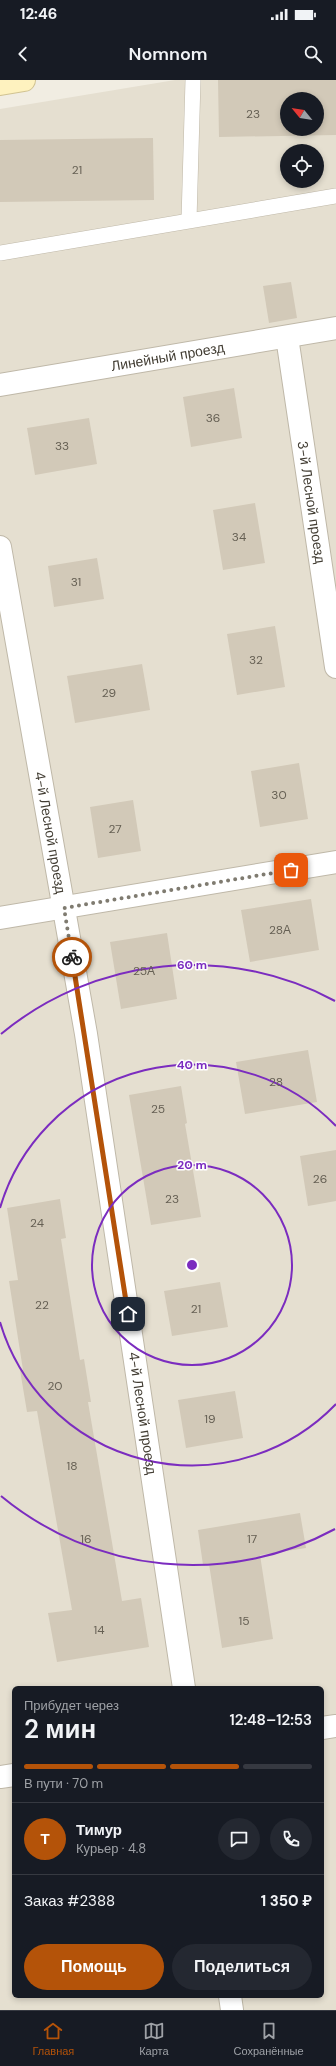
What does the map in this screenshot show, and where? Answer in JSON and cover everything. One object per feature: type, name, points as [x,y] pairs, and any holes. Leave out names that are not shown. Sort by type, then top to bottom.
[{"type":"main road","points":[[0,84],[24,80]]},
{"type":"street","name":"Линейный проезд","points":[[0,385],[336,328]]},
{"type":"street","name":"3-й Лесной проезд","points":[[287,337],[336,667]]},
{"type":"street","name":"4-й Лесной проезд","points":[[0,547],[86,1034],[184,1686]]},
{"type":"street","points":[[0,918],[336,862]]},
{"type":"street","points":[[324,1728],[336,1726]]},
{"type":"street","points":[[0,1777],[12,1775]]},
{"type":"street","points":[[230,1998],[232,2010]]},
{"type":"lane","points":[[189,220],[192,80]]},
{"type":"lane","points":[[0,253],[336,196]]},
{"type":"shaded area","points":[[175,80],[336,80],[336,2010],[0,2010],[0,109]]},
{"type":"building","points":[[218,80],[336,80],[336,135],[324,135],[324,92],[280,92],[280,136],[219,137]]},
{"type":"building","points":[[153,138],[154,200],[0,202],[0,140]]},
{"type":"building","points":[[291,282],[297,318],[269,323],[263,286]]},
{"type":"building","points":[[234,388],[242,438],[191,447],[183,397]]},
{"type":"building","points":[[89,418],[97,464],[35,475],[27,428]]},
{"type":"building","points":[[255,503],[265,563],[223,570],[213,510]]},
{"type":"building","points":[[97,558],[104,599],[54,607],[48,566]]},
{"type":"building","points":[[275,626],[285,687],[237,695],[227,634]]},
{"type":"building","points":[[142,664],[150,710],[75,723],[67,676]]},
{"type":"building","points":[[299,763],[308,819],[260,827],[251,771]]},
{"type":"building","points":[[133,800],[141,851],[98,858],[90,807]]},
{"type":"building","points":[[311,899],[319,950],[250,962],[241,910]]},
{"type":"building","points":[[167,933],[177,999],[121,1009],[110,942]]},
{"type":"building","points":[[308,1050],[317,1102],[245,1114],[236,1062]]},
{"type":"building","points":[[181,1086],[187,1123],[185,1124],[201,1217],[151,1225],[129,1095]]},
{"type":"building","points":[[336,1150],[336,1201],[308,1206],[300,1156]]},
{"type":"building","points":[[60,1199],[66,1238],[61,1239],[80,1360],[84,1359],[91,1402],[88,1402],[122,1601],[141,1598],[149,1647],[57,1662],[48,1613],[72,1610],[37,1411],[27,1412],[20,1370],[23,1370],[9,1281],[18,1280],[7,1208]]},
{"type":"building","points":[[220,1282],[228,1327],[172,1336],[164,1291]]},
{"type":"building","points":[[235,1391],[243,1438],[186,1448],[178,1400]]},
{"type":"building","points":[[300,1513],[306,1548],[260,1555],[273,1639],[222,1648],[209,1564],[203,1565],[198,1530]]},
{"type":"way so far","points":[[72,957],[64,908],[291,870]]},
{"type":"route","points":[[72,957],[86,1034],[128,1314]]}]
